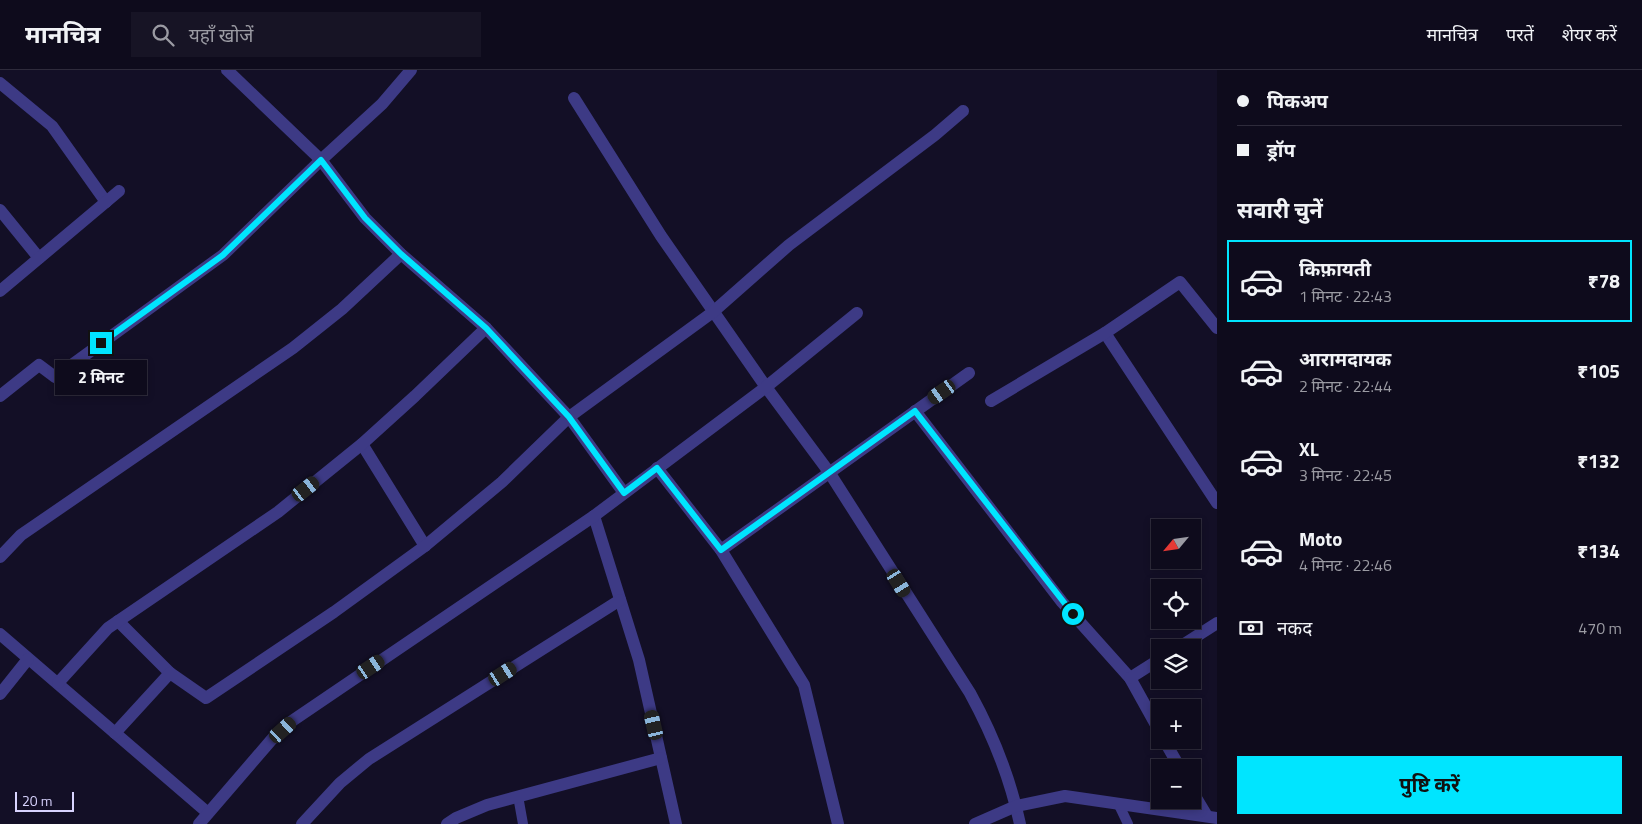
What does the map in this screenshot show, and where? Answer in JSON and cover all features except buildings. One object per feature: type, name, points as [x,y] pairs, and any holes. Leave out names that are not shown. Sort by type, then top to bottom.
[{"type":"street","points":[[227,70],[321,160],[365,218],[401,254],[486,328],[569,417],[624,493]]},
{"type":"street","points":[[0,396],[39,365],[55,376],[223,255],[382,104],[411,70]]},
{"type":"street","points":[[0,83],[52,126],[106,202]]},
{"type":"street","points":[[574,98],[660,236],[828,472],[970,693],[1001,756],[1020,824]]},
{"type":"street","points":[[118,621],[170,673],[206,698],[334,612],[426,546],[502,482],[569,417],[713,312],[789,245],[935,135],[963,111]]},
{"type":"street","points":[[0,291],[119,191]]},
{"type":"street","points":[[0,210],[39,258]]},
{"type":"street","points":[[0,557],[21,535],[293,348],[342,309],[401,254]]},
{"type":"street","points":[[991,401],[1105,333],[1180,282],[1217,328]]},
{"type":"street","points":[[199,824],[273,738],[292,722],[594,516],[766,387],[857,313]]},
{"type":"street","points":[[58,684],[108,628],[278,512],[362,444],[486,328]]},
{"type":"street","points":[[1105,333],[1217,503]]},
{"type":"street","points":[[721,550],[969,373]]},
{"type":"street","points":[[915,411],[1062,602],[1130,678],[1151,716]]},
{"type":"street","points":[[362,444],[426,546]]},
{"type":"street","points":[[657,468],[721,550],[804,685],[838,824]]},
{"type":"street","points":[[594,516],[639,660],[676,824]]},
{"type":"street","points":[[302,824],[340,783],[369,759],[620,600]]},
{"type":"street","points":[[1192,639],[1217,623]]},
{"type":"street","points":[[0,634],[208,813]]},
{"type":"street","points":[[0,694],[28,659]]},
{"type":"street","points":[[1130,678],[1151,665]]},
{"type":"street","points":[[115,733],[170,673]]},
{"type":"street","points":[[446,824],[487,805],[661,758]]},
{"type":"street","points":[[976,824],[1016,806],[1065,796],[1212,817]]},
{"type":"street","points":[[1201,803],[1212,817]]},
{"type":"lane","points":[[518,796],[523,824]]},
{"type":"lane","points":[[1118,803],[1128,824]]},
{"type":"route","points":[[101,343],[223,255],[321,160],[365,218],[401,254],[486,328],[569,417],[624,493],[657,468],[698,523],[721,550],[915,411],[1073,614]]}]
